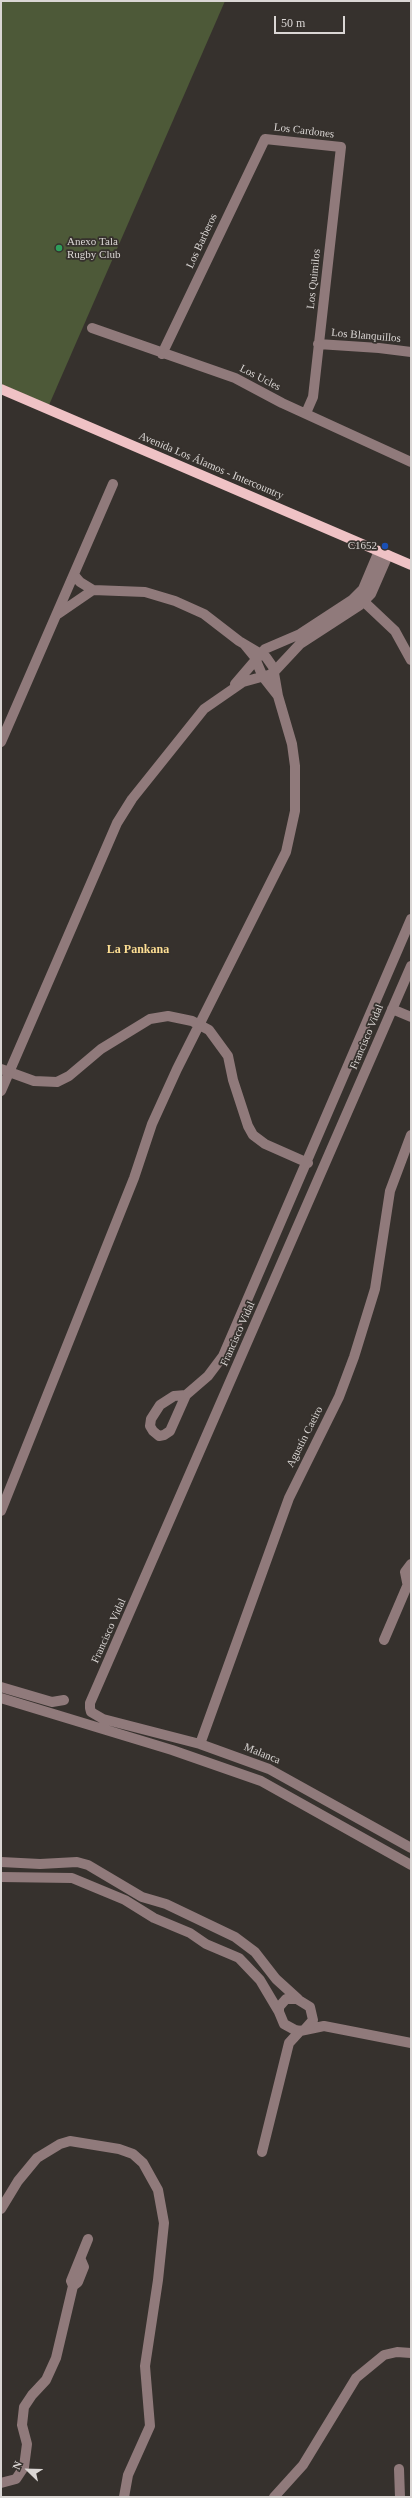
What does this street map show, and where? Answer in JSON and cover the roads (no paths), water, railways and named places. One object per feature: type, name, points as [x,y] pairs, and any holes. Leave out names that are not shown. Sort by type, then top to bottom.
[{"type":"main road","name":"Avenida Los Álamos - Intercountry","points":[[1,389],[411,565]]},
{"type":"street","name":"Los Cardones","points":[[265,138],[341,147]]},
{"type":"street","name":"Los Barberos","points":[[162,354],[265,138]]},
{"type":"street","name":"Los Quimilos","points":[[306,413],[313,397],[341,147]]},
{"type":"street","name":"Los Ucles","points":[[92,328],[162,354],[235,378],[282,403],[411,462]]},
{"type":"street","name":"Los Blanquillos","points":[[318,344],[411,352]]},
{"type":"street","points":[[1,742],[113,484]]},
{"type":"street","points":[[233,687],[250,679],[262,677],[274,672],[300,644],[350,613],[361,598],[363,589],[383,553]]},
{"type":"street","points":[[1,1511],[134,1178],[152,1124],[177,1069],[282,862],[290,840],[295,811],[294,756],[278,696],[274,672],[270,662],[258,656],[211,618],[175,601],[145,592],[93,590],[80,582],[74,575]]},
{"type":"street","points":[[57,615],[93,590]]},
{"type":"street","points":[[1,1091],[5,1070],[120,817],[197,716],[233,687],[258,656],[271,646],[300,634],[361,598]]},
{"type":"street","points":[[361,598],[395,631],[411,660]]},
{"type":"street","points":[[258,656],[262,677],[278,696]]},
{"type":"street","points":[[186,1395],[208,1376],[223,1356],[308,1163],[411,919]]},
{"type":"street","name":"Francisco Vidal","points":[[92,1712],[90,1703],[411,966]]},
{"type":"street","points":[[392,1009],[411,1017]]},
{"type":"street","points":[[5,1070],[34,1081],[57,1082],[69,1076],[101,1049],[150,1019],[168,1016],[201,1024],[209,1030],[228,1056],[237,1093],[248,1126],[253,1135],[265,1144],[308,1163]]},
{"type":"street","name":"Agustín Caeiro","points":[[200,1744],[289,1498],[338,1397],[356,1351],[375,1289],[390,1191],[411,1135]]},
{"type":"street","points":[[384,1640],[410,1584],[405,1572],[411,1564]]},
{"type":"street","points":[[1,1687],[52,1702],[64,1700]]},
{"type":"street","points":[[1,1698],[172,1750],[256,1779],[411,1865]]},
{"type":"street","name":"Malanca","points":[[92,1712],[103,1719],[200,1744],[278,1773],[411,1848]]},
{"type":"street","points":[[1,1862],[46,1864],[82,1863],[142,1897],[166,1904],[190,1918],[218,1927],[255,1952],[276,1979],[298,1999],[336,2028]]},
{"type":"street","points":[[46,1864],[47,1879]]},
{"type":"street","points":[[1,1877],[47,1879],[67,1878],[78,1880],[136,1906],[154,1918],[190,1933],[206,1944],[234,1954],[260,1980],[280,2016],[291,2029],[303,2030],[318,2026],[336,2028],[362,2035],[411,2043]]},
{"type":"street","points":[[284,2058],[280,2007],[286,2000],[292,1997],[298,1999]]},
{"type":"street","points":[[262,2152],[288,2043],[312,2020],[310,2007]]},
{"type":"street","points":[[1,2209],[18,2180],[37,2158],[60,2144],[70,2141],[119,2149],[133,2154],[143,2163],[158,2190],[164,2223],[158,2280],[145,2366],[150,2426],[128,2475],[124,2497]]},
{"type":"street","points":[[1,2482],[16,2479],[24,2467],[26,2444],[22,2425],[24,2407],[32,2395],[46,2380],[56,2358],[73,2286],[71,2281],[77,2265],[81,2260],[88,2239]]},
{"type":"street","points":[[274,2497],[303,2465],[356,2378],[384,2355],[397,2352],[411,2353]]},
{"type":"street","points":[[399,2468],[400,2497]]},
{"type":"place","name":"Anexo Tala Rugby Club","points":[[59,248]]},
{"type":"place","name":"C1652","points":[[385,546]]},
{"type":"district","name":"La Pankana","points":[[138,950]]}]
